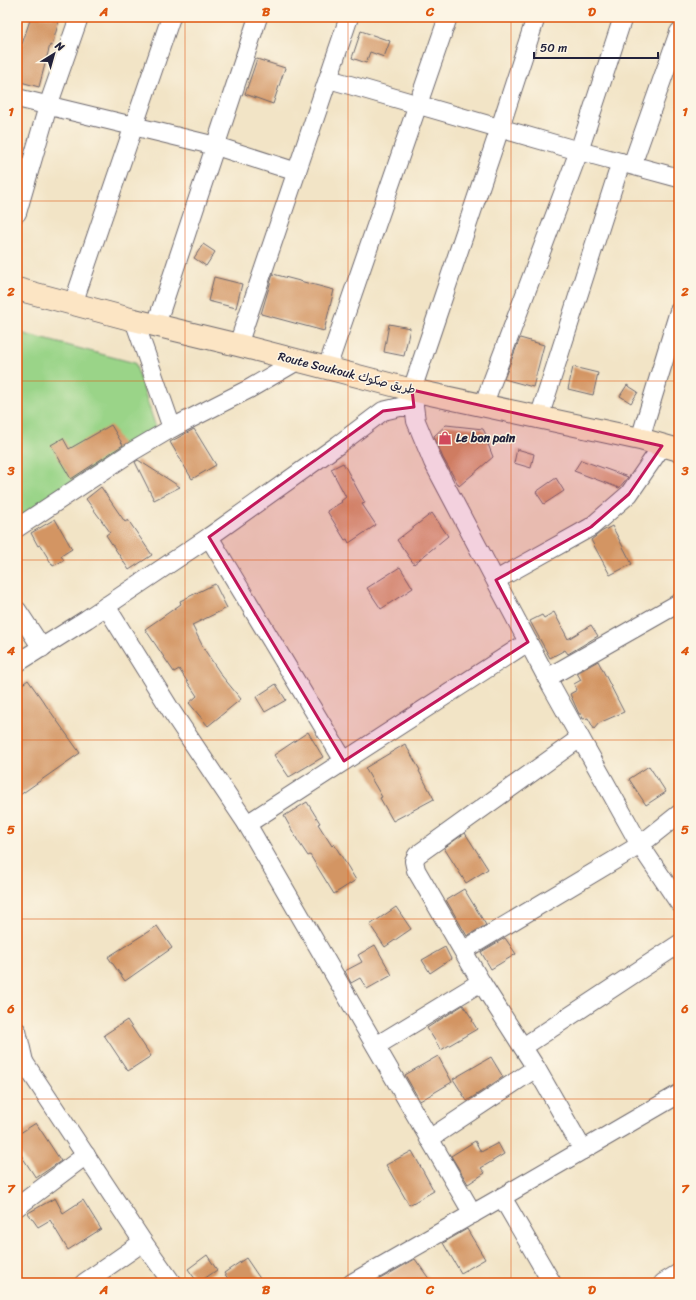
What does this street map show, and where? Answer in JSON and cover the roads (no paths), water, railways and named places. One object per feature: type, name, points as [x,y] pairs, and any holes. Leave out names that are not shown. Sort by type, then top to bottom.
[{"type":"street","points":[[17,213],[48,106],[79,17]]},
{"type":"street","points":[[73,304],[171,17]]},
{"type":"street","points":[[156,325],[258,17]]},
{"type":"street","points":[[238,345],[349,17]]},
{"type":"street","points":[[327,368],[448,17]]},
{"type":"street","points":[[536,17],[413,399],[416,421],[433,462],[547,678],[640,845],[679,903]]},
{"type":"street","points":[[483,406],[579,151],[622,17]]},
{"type":"street","points":[[539,418],[627,163],[679,32]]},
{"type":"street","points":[[329,79],[579,151],[679,178]]},
{"type":"street","points":[[17,98],[216,146],[297,172]]},
{"type":"street","name":"Route Soukouk طريق صكوك","points":[[17,289],[327,368],[413,399],[483,406],[640,439],[671,448]]},
{"type":"street","points":[[640,439],[678,316]]},
{"type":"street","points":[[134,320],[172,428]]},
{"type":"street","points":[[17,528],[133,451],[172,428],[249,389],[297,361]]},
{"type":"street","points":[[17,664],[209,537],[383,411],[400,407],[413,399]]},
{"type":"street","points":[[496,580],[591,527],[629,494],[671,448]]},
{"type":"street","points":[[209,537],[344,762]]},
{"type":"street","points":[[547,678],[679,603]]},
{"type":"street","points":[[106,606],[172,712],[247,824],[473,1214]]},
{"type":"street","points":[[17,610],[42,648]]},
{"type":"street","points":[[247,824],[528,642]]},
{"type":"street","points":[[580,738],[417,855],[414,861],[416,870],[464,950],[481,982],[536,1068],[583,1150]]},
{"type":"street","points":[[464,950],[640,845],[679,814]]},
{"type":"street","points":[[523,1047],[679,944]]},
{"type":"street","points":[[376,1046],[481,982]]},
{"type":"street","points":[[17,1031],[21,1065],[86,1155],[143,1242],[172,1283]]},
{"type":"street","points":[[429,1138],[536,1068]]},
{"type":"street","points":[[352,1283],[679,1094]]},
{"type":"street","points":[[17,1207],[86,1155]]},
{"type":"street","points":[[502,1197],[552,1283]]},
{"type":"street","points":[[84,1283],[143,1242]]},
{"type":"street","points":[[663,1283],[679,1273]]},
{"type":"place","name":"Le bon pain","points":[[445,438]]}]
